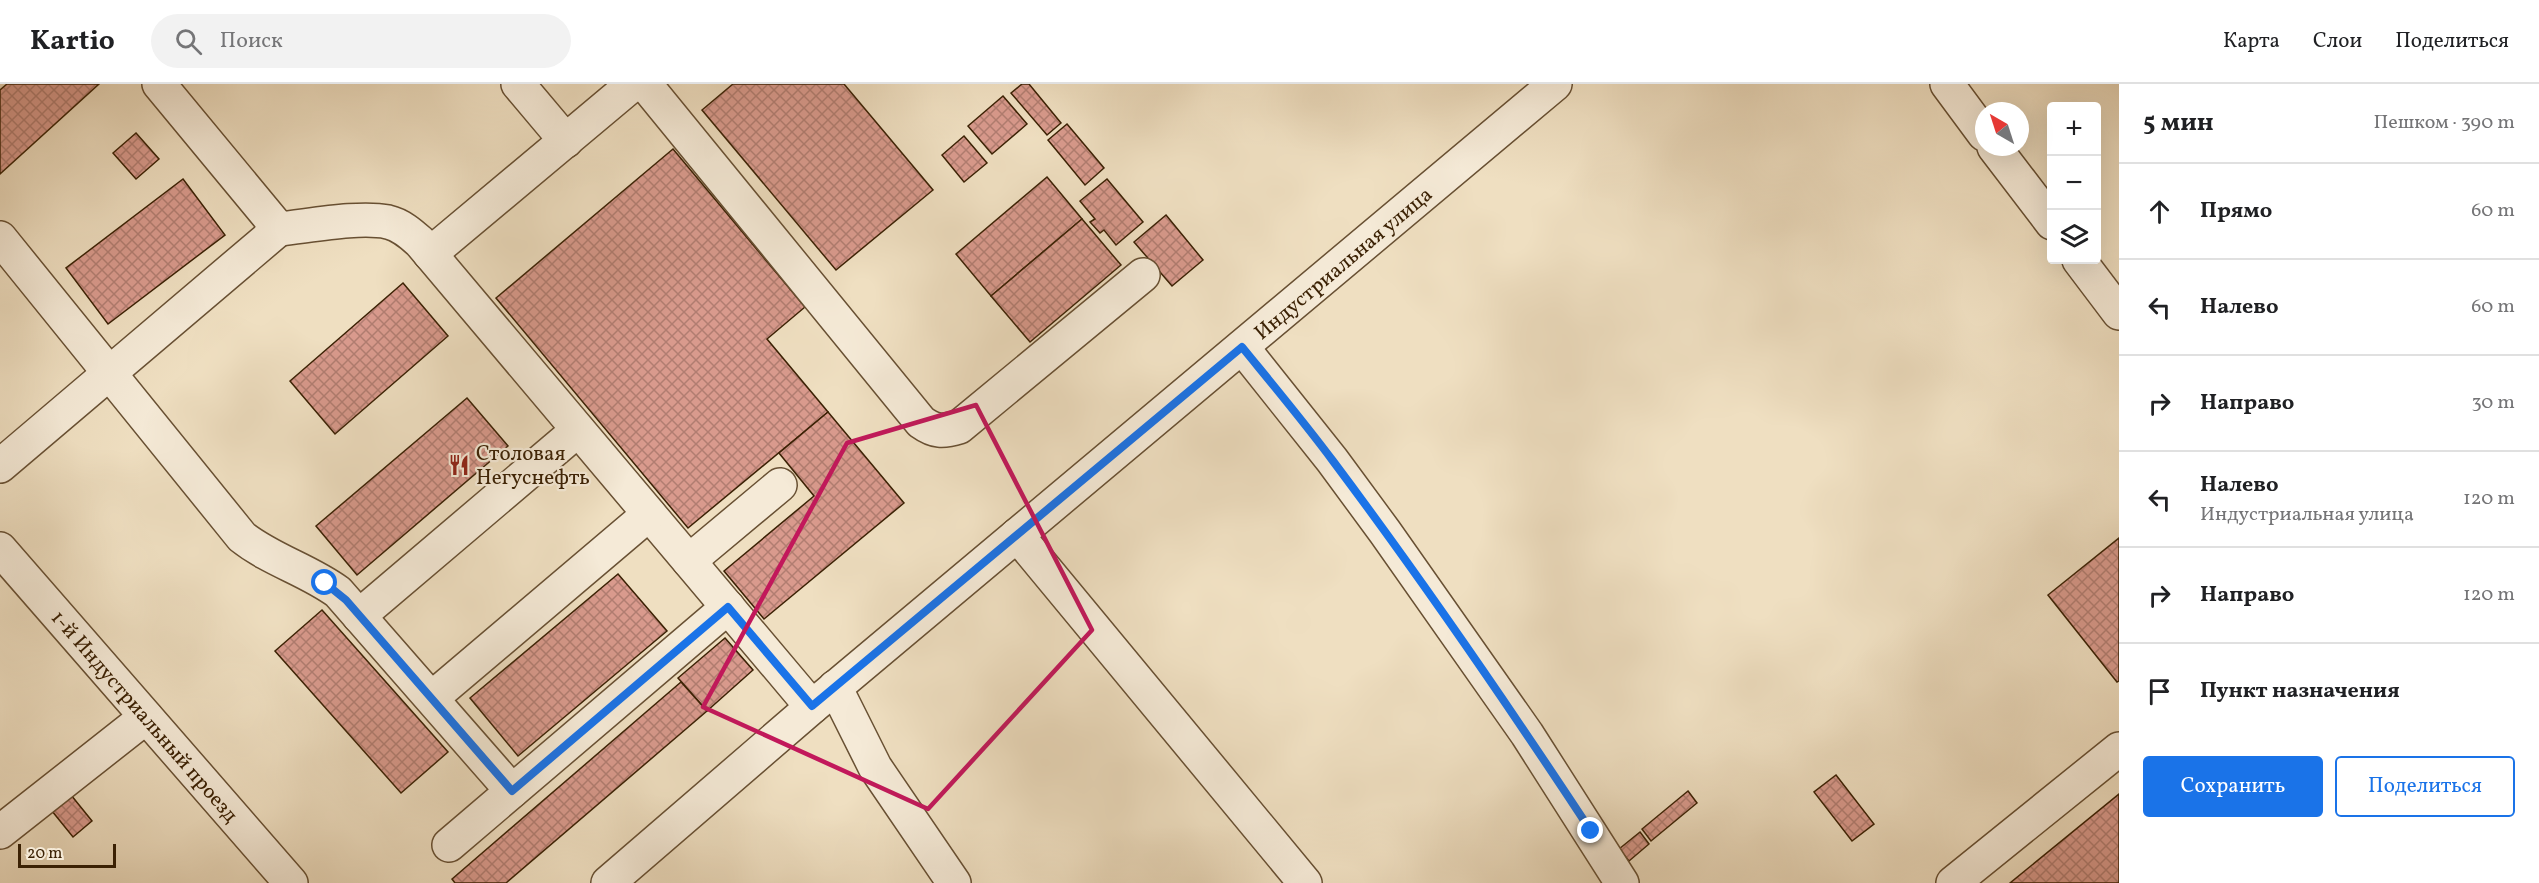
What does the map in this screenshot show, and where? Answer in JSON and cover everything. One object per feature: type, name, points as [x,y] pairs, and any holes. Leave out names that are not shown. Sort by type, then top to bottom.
[{"type":"street","points":[[159,84],[279,229]]},
{"type":"street","points":[[518,84],[566,141]]},
{"type":"street","points":[[430,254],[633,84]]},
{"type":"street","points":[[645,84],[921,422],[933,431],[947,431],[959,427],[1143,274]]},
{"type":"street","name":"Индустриальная улица","points":[[608,883],[824,697],[1555,84]]},
{"type":"street","points":[[1947,84],[1975,122]]},
{"type":"street","points":[[2001,156],[2047,216]]},
{"type":"street","points":[[0,466],[279,229],[371,221],[389,223],[405,229],[430,254],[728,607],[824,697],[875,767],[950,882]]},
{"type":"street","points":[[0,238],[242,537],[256,548],[338,592],[512,791]]},
{"type":"street","points":[[2082,264],[2119,313]]},
{"type":"street","points":[[1242,347],[1332,460],[1392,542],[1527,734],[1622,883]]},
{"type":"street","points":[[359,616],[578,430]]},
{"type":"street","points":[[689,561],[780,485]]},
{"type":"street","points":[[432,699],[649,514]]},
{"type":"street","points":[[1017,535],[1305,883]]},
{"type":"street","name":"1-й Индустриальный проезд","points":[[0,549],[291,883]]},
{"type":"street","points":[[449,845],[728,607]]},
{"type":"street","points":[[0,832],[146,717]]},
{"type":"street","points":[[1953,883],[2119,749]]},
{"type":"highlighted area","points":[[976,405],[1092,630],[928,809],[703,707],[847,443]]},
{"type":"building","points":[[7,84],[99,84],[0,174],[0,90]]},
{"type":"building","points":[[733,84],[844,84],[933,190],[836,270],[702,110]]},
{"type":"building","points":[[1022,84],[1029,84],[1061,123],[1047,135],[1011,93]]},
{"type":"building","points":[[1003,96],[1027,124],[992,154],[968,126]]},
{"type":"building","points":[[1067,124],[1104,168],[1085,185],[1048,140]]},
{"type":"building","points":[[136,133],[159,159],[136,179],[113,153]]},
{"type":"building","points":[[964,136],[987,163],[964,182],[942,155]]},
{"type":"building","points":[[673,149],[805,307],[767,339],[828,412],[688,528],[496,298]]},
{"type":"building","points":[[1047,177],[1082,219],[991,296],[956,254]]},
{"type":"building","points":[[183,179],[225,235],[108,324],[66,268]]},
{"type":"building","points":[[1107,179],[1143,222],[1116,245],[1104,230],[1100,233],[1090,222],[1095,219],[1080,201]]},
{"type":"building","points":[[1166,215],[1203,260],[1172,286],[1134,242]]},
{"type":"building","points":[[1082,219],[1121,265],[1030,342],[991,296]]},
{"type":"building","points":[[403,283],[448,336],[335,434],[290,381]]},
{"type":"building","points":[[467,398],[508,446],[357,575],[316,526]]},
{"type":"building","points":[[828,412],[904,503],[764,619],[724,571],[814,496],[779,453]]},
{"type":"building","points":[[2119,538],[2119,681],[2117,682],[2048,595]]},
{"type":"building","points":[[618,574],[667,631],[518,756],[470,698]]},
{"type":"building","points":[[322,610],[448,752],[401,793],[275,651]]},
{"type":"building","points":[[725,638],[753,670],[707,711],[678,678]]},
{"type":"building","points":[[681,682],[707,711],[506,883],[455,883],[452,879]]},
{"type":"building","points":[[1836,775],[1874,824],[1852,841],[1814,792]]},
{"type":"building","points":[[1688,791],[1697,803],[1651,841],[1642,829]]},
{"type":"building","points":[[2119,794],[2119,883],[2010,883]]},
{"type":"building","points":[[71,795],[92,821],[73,837],[52,811]]},
{"type":"building","points":[[1640,832],[1649,844],[1629,861],[1619,849]]},
{"type":"place","name":"Столовая Негуснефть","points":[[459,465]]},
{"type":"route","points":[[325,583],[346,600],[512,791],[728,607],[812,706],[1242,347],[1332,460],[1385,532],[1527,734],[1591,831]]}]
